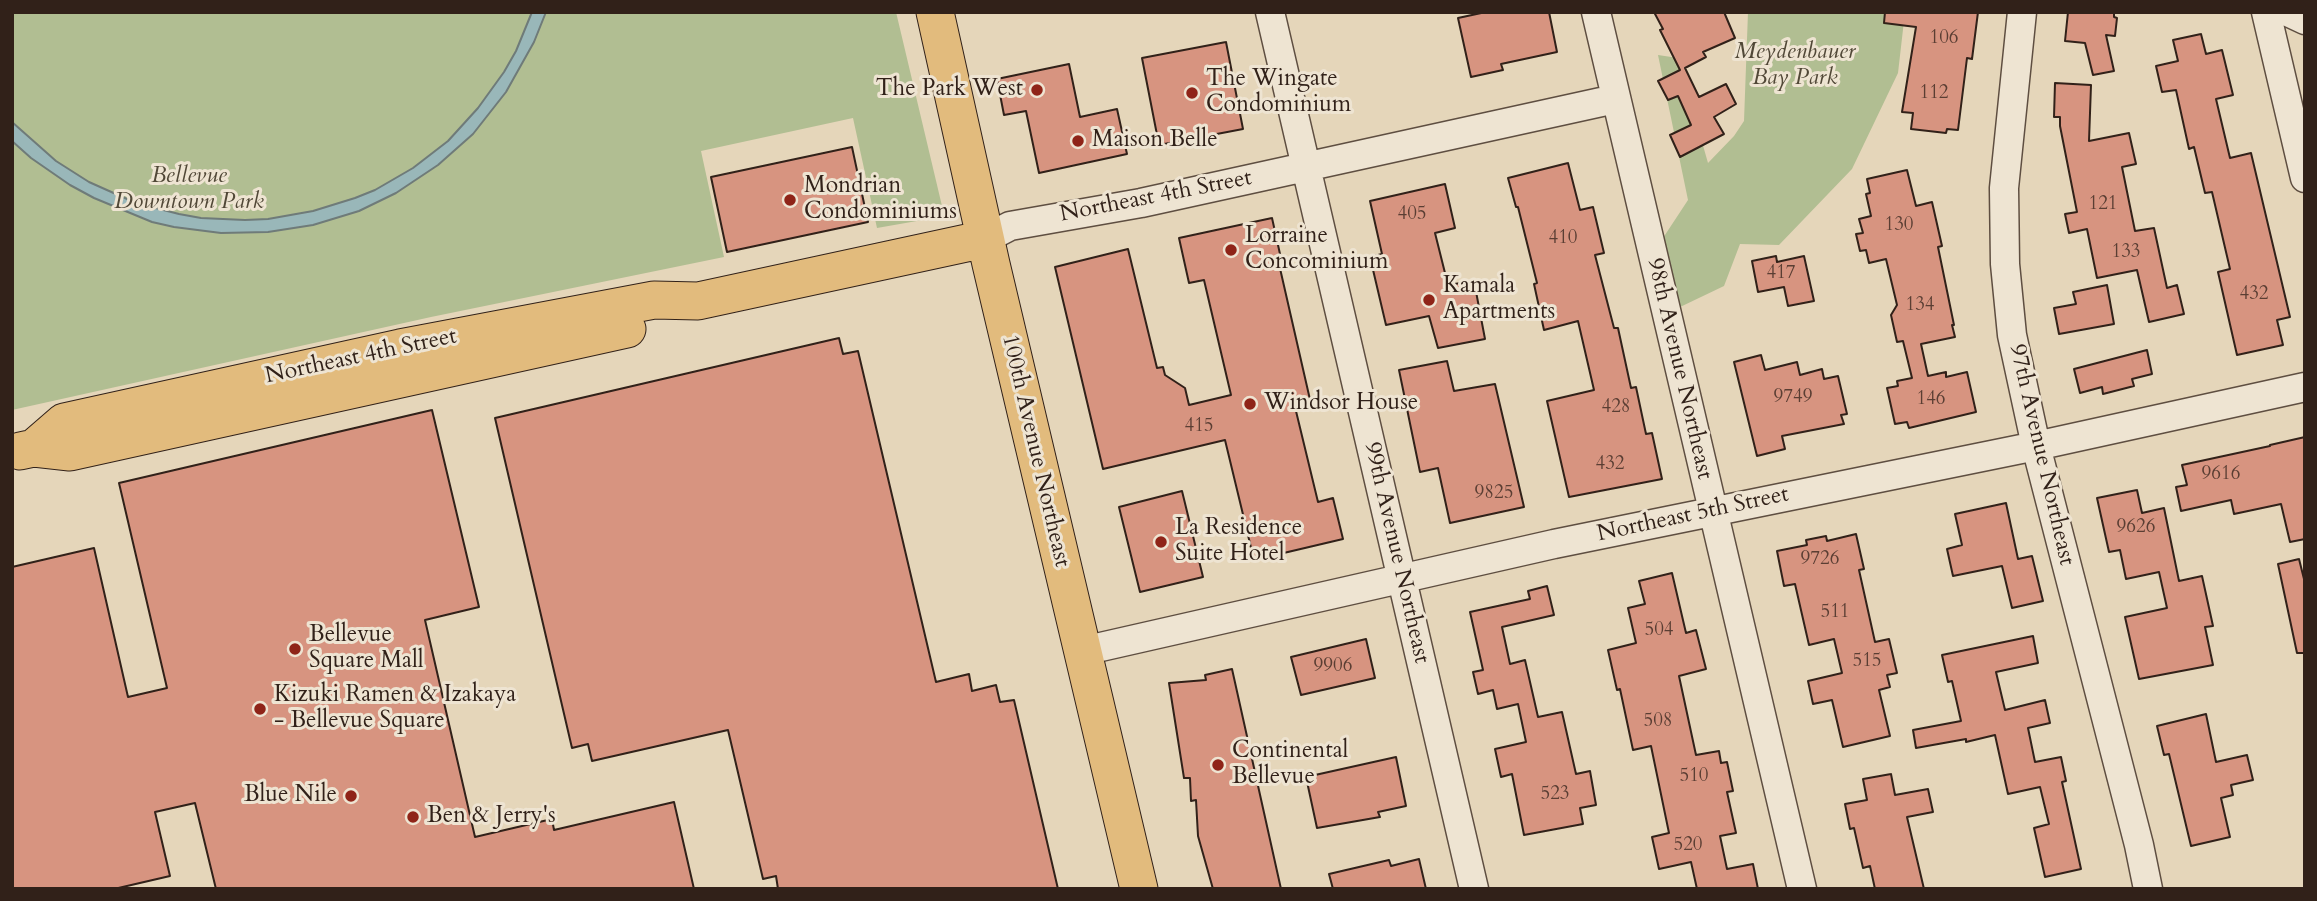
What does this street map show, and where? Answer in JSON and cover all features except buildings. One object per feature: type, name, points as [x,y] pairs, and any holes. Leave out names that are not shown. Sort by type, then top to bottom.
[{"type":"main road","name":"100th Avenue Northeast","points":[[935,12],[985,239],[1139,889]]},
{"type":"main road","name":"Northeast 4th Street","points":[[23,451],[70,452],[460,367],[658,322],[698,301],[985,239]]},
{"type":"street","name":"99th Avenue Northeast","points":[[1270,12],[1474,889]]},
{"type":"street","name":"98th Avenue Northeast","points":[[1596,12],[1802,889]]},
{"type":"street","name":"97th Avenue Northeast","points":[[2022,12],[2004,188],[2005,264],[2012,335],[2036,446],[2136,831],[2148,889]]},
{"type":"street","points":[[2266,12],[2305,178]]},
{"type":"street","points":[[2288,12],[2305,20]]},
{"type":"street","name":"Northeast 4th Street","points":[[985,239],[1010,226],[1141,203],[1615,99]]},
{"type":"street","name":"Northeast 5th Street","points":[[1083,651],[1554,544],[2036,446],[2305,387]]},
{"type":"green space","name":"Bellevue Downtown Park","points":[[12,12],[896,12],[942,206],[934,218],[877,228],[853,118],[701,151],[724,257],[431,317],[12,410]]},
{"type":"green space","name":"Meydenbauer Bay Park","points":[[1748,12],[1905,12],[1898,73],[1852,169],[1779,245],[1740,244],[1724,286],[1678,308],[1663,238],[1688,200],[1658,55],[1678,58],[1708,163],[1734,136],[1744,121]]},
{"type":"water","points":[[532,12],[546,12],[534,42],[506,92],[473,134],[438,165],[396,193],[359,211],[313,225],[268,232],[221,233],[152,222],[70,185],[12,141],[12,122],[56,161],[89,182],[136,203],[179,214],[245,220],[313,211],[375,190],[413,168],[448,141],[478,108],[504,72]]},
{"type":"place","name":"The Park West","points":[[1037,90]]},
{"type":"place","name":"The Wingate Condominium","points":[[1192,93]]},
{"type":"place","name":"Maison Belle","points":[[1078,141]]},
{"type":"place","name":"Mondrian Condominiums","points":[[790,200]]},
{"type":"place","name":"Lorraine Concominium","points":[[1231,250]]},
{"type":"place","name":"Kamala Apartments","points":[[1429,300]]},
{"type":"place","name":"Windsor House","points":[[1250,404]]},
{"type":"place","name":"La Residence Suite Hotel","points":[[1161,542]]},
{"type":"place","name":"Bellevue Square Mall","points":[[295,649]]},
{"type":"place","name":"Kizuki Ramen & Izakaya - Bellevue Square","points":[[260,709]]},
{"type":"place","name":"Continental Bellevue","points":[[1218,765]]},
{"type":"place","name":"Blue Nile","points":[[351,796]]},
{"type":"place","name":"Ben & Jerry's","points":[[413,817]]}]
